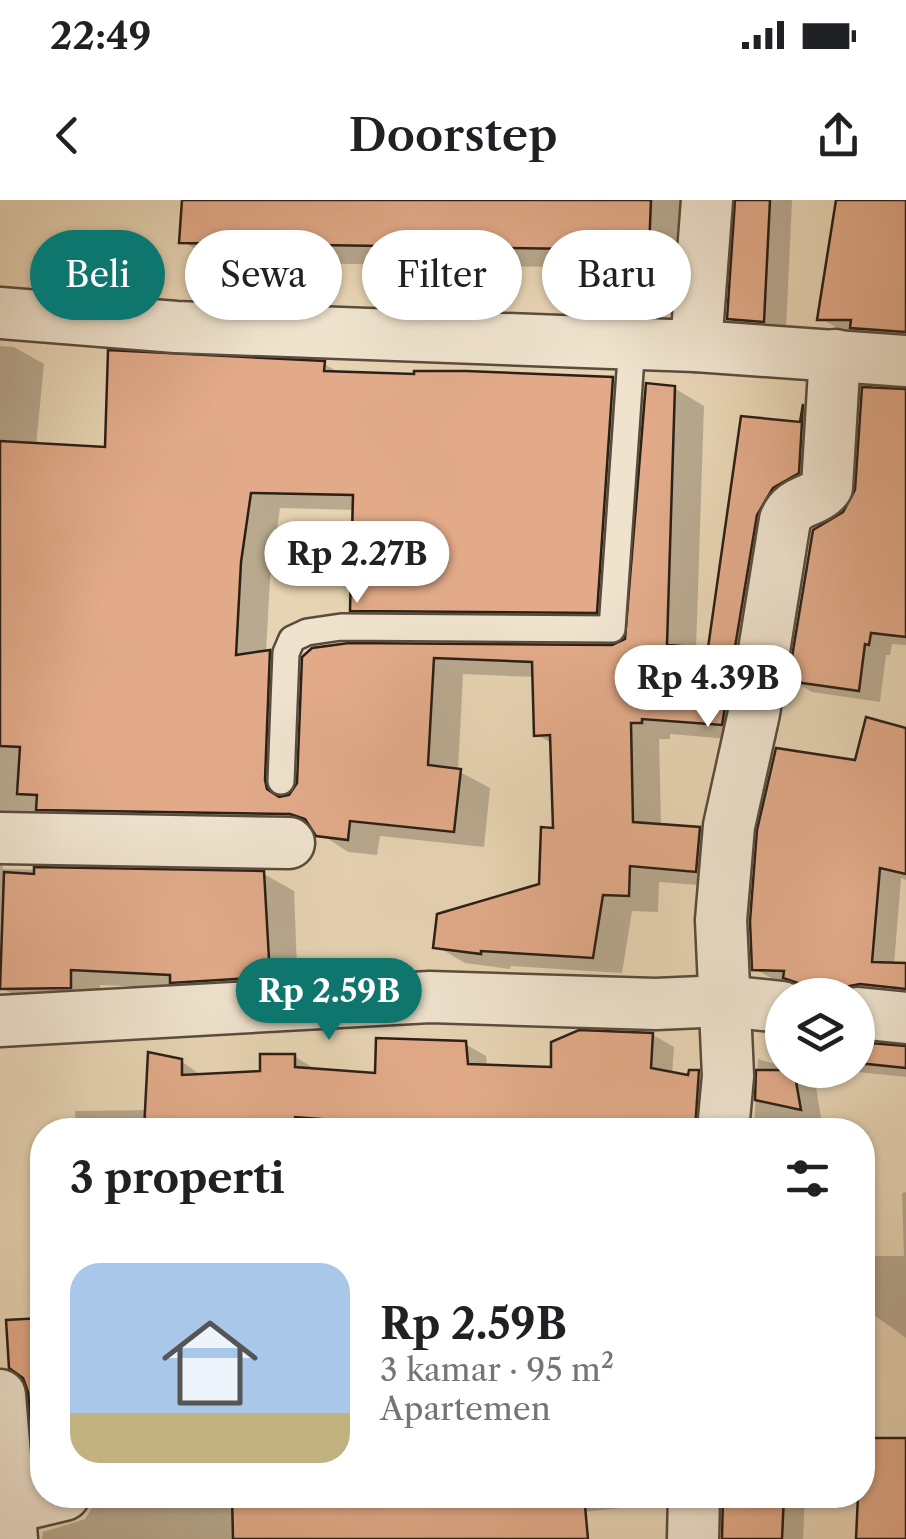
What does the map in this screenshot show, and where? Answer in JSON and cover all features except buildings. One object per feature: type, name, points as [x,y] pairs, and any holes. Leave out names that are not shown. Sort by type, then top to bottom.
[{"type":"street","points":[[696,346],[708,200]]},
{"type":"street","points":[[0,313],[176,327],[632,343],[906,360]]},
{"type":"street","points":[[724,1118],[728,1076],[722,920],[729,826],[754,713],[785,520],[797,503],[820,495],[827,487],[834,355]]},
{"type":"street","points":[[0,838],[289,843]]},
{"type":"street","points":[[0,1020],[315,996],[765,1005]]},
{"type":"street","points":[[875,1015],[906,1018]]},
{"type":"street","points":[[0,1395],[10,1523],[39,1508]]},
{"type":"street","points":[[693,1539],[694,1508]]},
{"type":"lane","points":[[282,781],[286,654],[292,638],[341,627],[612,629],[632,343]]}]
